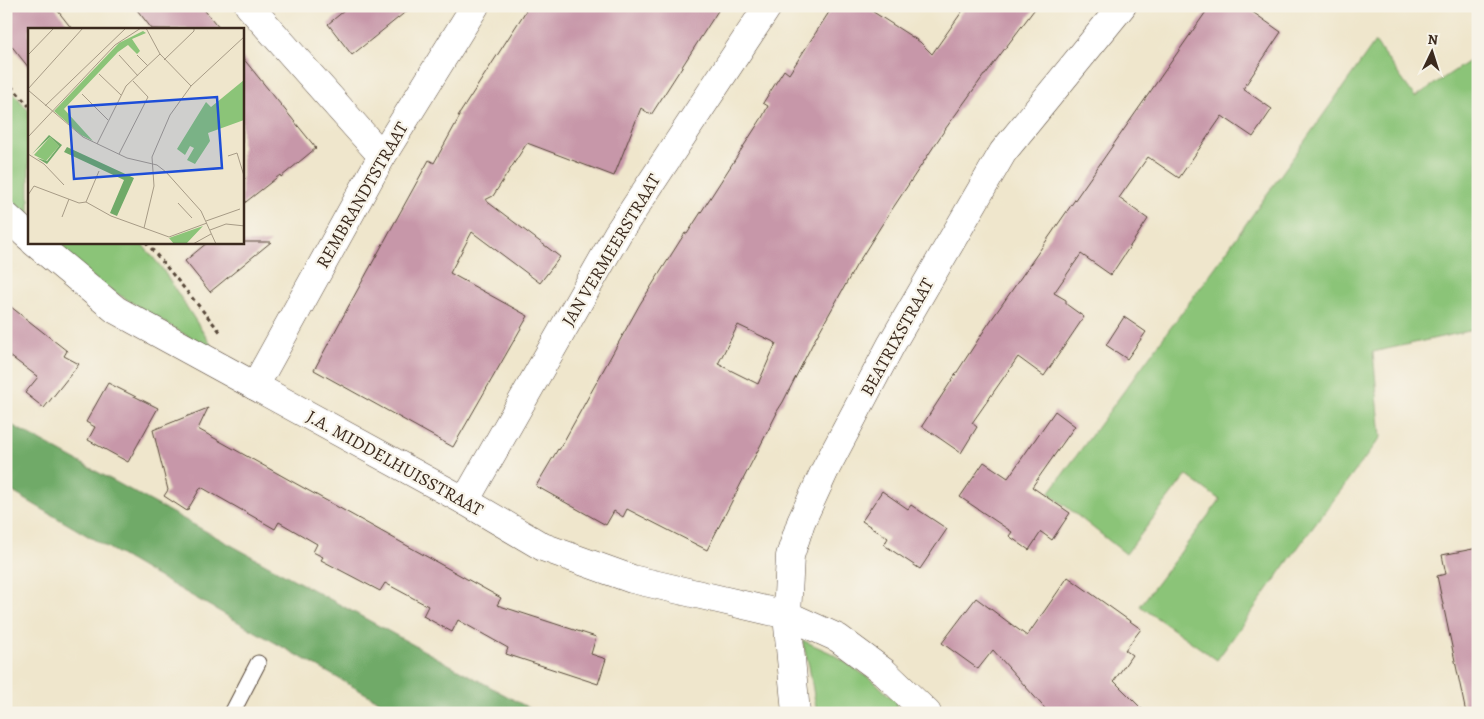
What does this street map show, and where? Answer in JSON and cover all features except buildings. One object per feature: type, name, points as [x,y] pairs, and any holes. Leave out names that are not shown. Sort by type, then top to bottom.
[{"type":"street","points":[[249,6],[382,156]]},
{"type":"street","name":"REMBRANDTSTRAAT","points":[[255,386],[382,156],[474,6]]},
{"type":"street","name":"JAN VERMEERSTRAAT","points":[[465,501],[618,233],[768,6]]},
{"type":"street","name":"BEATRIXSTRAAT","points":[[796,713],[787,615],[790,556],[800,522],[891,344],[1003,152],[1122,6]]},
{"type":"street","points":[[6,216],[28,236]]},
{"type":"street","name":"J.A. MIDDELHUISSTRAAT","points":[[36,244],[116,310],[465,501],[544,547],[623,576],[787,615],[838,638],[884,672],[928,713]]},
{"type":"lane","points":[[232,713],[258,663]]},
{"type":"path","points":[[6,80],[28,105]]},
{"type":"path","points":[[148,244],[228,341]]},
{"type":"green space","points":[[1375,42],[1415,97],[1478,55],[1478,329],[1373,352],[1381,437],[1217,660],[1140,606],[1220,500],[1186,475],[1126,554],[1049,493],[1216,266]]},
{"type":"green space","points":[[6,84],[28,110],[28,219],[6,198]]},
{"type":"green space","points":[[53,244],[142,244],[161,267],[217,354],[101,284]]},
{"type":"green space","points":[[6,422],[538,713],[400,713],[153,574],[6,488]]},
{"type":"green space","points":[[802,640],[831,653],[875,682],[897,703],[896,713],[817,713],[809,666]]}]
